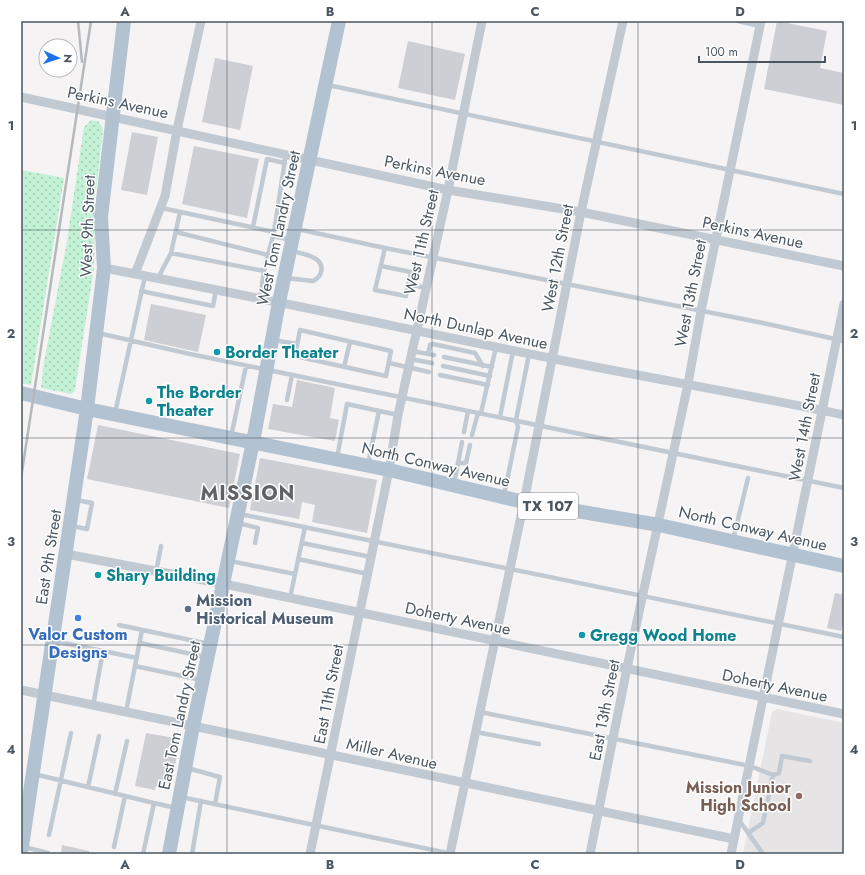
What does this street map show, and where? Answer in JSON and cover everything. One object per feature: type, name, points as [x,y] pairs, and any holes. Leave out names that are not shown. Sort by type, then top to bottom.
[{"type":"main road","name":"West 9th Street","points":[[88,409],[104,268],[101,217],[124,21]]},
{"type":"main road","name":"West Tom Landry Street","points":[[253,442],[278,302],[311,159],[339,21]]},
{"type":"main road","name":"North Conway Avenue","points":[[21,393],[115,415],[389,470],[524,502],[659,525],[793,556],[844,566]]},
{"type":"main road","name":"East 9th Street","points":[[22,844],[88,409]]},
{"type":"main road","name":"East Tom Landry Street","points":[[169,854],[193,726],[230,561],[253,442]]},
{"type":"street","points":[[135,274],[162,208],[177,130],[201,21]]},
{"type":"street","name":"West 11th Street","points":[[389,470],[398,415],[448,190],[482,21]]},
{"type":"street","name":"West 12th Street","points":[[452,854],[494,641],[524,502],[581,212],[623,21]]},
{"type":"street","name":"West 13th Street","points":[[659,525],[672,453],[688,384],[701,311],[760,24]]},
{"type":"street","name":"Perkins Avenue","points":[[21,97],[286,153],[448,190],[581,212],[844,266]]},
{"type":"street","name":"North Dunlap Avenue","points":[[104,268],[260,298],[552,359],[844,415]]},
{"type":"street","name":"West 14th Street","points":[[731,854],[764,699],[822,410],[840,340],[844,304]]},
{"type":"street","name":"East 11th Street","points":[[310,854],[389,470]]},
{"type":"street","name":"East 13th Street","points":[[590,854],[627,668],[659,525]]},
{"type":"street","name":"Doherty Avenue","points":[[66,554],[224,584],[290,599],[627,668],[764,699],[844,714]]},
{"type":"street","name":"Miller Avenue","points":[[21,690],[734,839]]},
{"type":"lane","points":[[738,21],[760,24]]},
{"type":"lane","points":[[326,85],[844,194]]},
{"type":"lane","points":[[260,298],[264,271],[274,234],[286,153]]},
{"type":"lane","points":[[253,227],[267,159],[285,163]]},
{"type":"lane","points":[[162,208],[253,227],[292,240],[385,248],[433,256],[840,340]]},
{"type":"lane","points":[[158,278],[171,253],[180,212]]},
{"type":"lane","points":[[176,232],[268,255]]},
{"type":"lane","points":[[284,278],[313,281],[317,279],[321,272],[320,265],[316,259],[292,240]]},
{"type":"lane","points":[[380,266],[411,272],[406,296],[375,290],[380,266],[385,248]]},
{"type":"lane","points":[[171,253],[264,271]]},
{"type":"lane","points":[[115,415],[145,276]]},
{"type":"lane","points":[[408,284],[426,288]]},
{"type":"lane","points":[[141,291],[213,306],[216,290]]},
{"type":"lane","points":[[300,330],[350,342],[391,351],[386,376],[295,356],[300,330]]},
{"type":"lane","points":[[96,333],[265,370],[844,488]]},
{"type":"lane","points":[[271,339],[297,344]]},
{"type":"lane","points":[[344,367],[350,342]]},
{"type":"lane","points":[[428,354],[430,346],[433,344],[475,353],[483,366]]},
{"type":"lane","points":[[472,435],[488,385],[496,347]]},
{"type":"lane","points":[[500,417],[513,351]]},
{"type":"lane","points":[[389,363],[428,354],[434,355]]},
{"type":"lane","points":[[503,497],[518,427],[516,420],[529,354]]},
{"type":"lane","points":[[444,357],[492,367]]},
{"type":"lane","points":[[410,359],[432,363]]},
{"type":"lane","points":[[410,359],[429,372]]},
{"type":"lane","points":[[231,438],[246,366]]},
{"type":"lane","points":[[443,366],[490,376]]},
{"type":"lane","points":[[287,400],[292,375]]},
{"type":"lane","points":[[440,375],[488,385]]},
{"type":"lane","points":[[337,459],[347,404],[398,415]]},
{"type":"lane","points":[[367,466],[378,411]]},
{"type":"lane","points":[[464,432],[468,411]]},
{"type":"lane","points":[[454,485],[462,442]]},
{"type":"lane","points":[[458,463],[466,463],[470,445]]},
{"type":"lane","points":[[733,542],[748,478]]},
{"type":"lane","points":[[238,518],[305,527],[844,637]]},
{"type":"lane","points":[[238,518],[258,528],[255,544]]},
{"type":"lane","points":[[290,599],[305,527]]},
{"type":"lane","points":[[302,543],[371,557]]},
{"type":"lane","points":[[156,572],[161,546]]},
{"type":"lane","points":[[298,559],[368,574]]},
{"type":"lane","points":[[230,561],[295,574]]},
{"type":"lane","points":[[119,625],[142,630],[210,651]]},
{"type":"lane","points":[[126,712],[142,630]]},
{"type":"lane","points":[[52,641],[137,658]]},
{"type":"lane","points":[[140,643],[210,651]]},
{"type":"lane","points":[[93,706],[103,651]]},
{"type":"lane","points":[[135,666],[203,680]]},
{"type":"lane","points":[[480,712],[750,766],[773,775],[779,773],[782,756],[810,761]]},
{"type":"lane","points":[[49,835],[71,732]]},
{"type":"lane","points":[[476,732],[539,744]]},
{"type":"lane","points":[[88,787],[99,736]]},
{"type":"lane","points":[[115,794],[127,741]]},
{"type":"lane","points":[[186,768],[220,777],[215,804]]},
{"type":"lane","points":[[32,774],[154,803],[202,801],[452,854]]},
{"type":"lane","points":[[748,833],[762,823],[773,775]]},
{"type":"lane","points":[[114,847],[125,796]]},
{"type":"lane","points":[[192,854],[202,801]]},
{"type":"lane","points":[[143,854],[154,803]]},
{"type":"lane","points":[[738,819],[763,854]]},
{"type":"lane","points":[[22,844],[48,853]]},
{"type":"shaded area","name":"Mission Junior High School","points":[[777,709],[844,723],[844,854],[743,854],[772,712]]},
{"type":"green space","points":[[91,120],[99,122],[103,129],[95,199],[94,268],[75,391],[71,394],[41,388],[43,368],[67,241],[84,127]]},
{"type":"green space","points":[[21,170],[64,178],[31,385],[21,383]]},
{"type":"building","points":[[777,21],[827,31],[820,68],[844,73],[844,105],[764,89]]},
{"type":"building","points":[[408,41],[465,54],[455,100],[398,88]]},
{"type":"building","points":[[215,58],[253,66],[240,130],[202,122]]},
{"type":"building","points":[[132,132],[158,137],[147,195],[121,190]]},
{"type":"building","points":[[194,146],[259,159],[247,218],[182,204]]},
{"type":"building","points":[[151,304],[206,315],[198,352],[144,340]]},
{"type":"building","points":[[297,380],[335,388],[330,418],[339,420],[335,441],[268,429],[273,404],[292,407]]},
{"type":"building","points":[[98,425],[240,454],[229,508],[87,479]]},
{"type":"building","points":[[260,458],[377,480],[367,533],[312,522],[315,505],[302,502],[299,519],[250,510]]},
{"type":"building","points":[[835,593],[844,595],[844,617],[841,631],[827,628]]},
{"type":"building","points":[[146,733],[180,739],[172,783],[165,782],[164,787],[156,786],[155,790],[135,786]]},
{"type":"building","points":[[62,845],[89,851],[89,854],[61,854]]},
{"type":"railway","points":[[78,21],[82,62]]},
{"type":"railway","points":[[21,478],[91,21]]},
{"type":"place","name":"Border Theater","points":[[217,352]]},
{"type":"place","name":"The Border Theater","points":[[149,401]]},
{"type":"place","name":"Shary Building","points":[[98,575]]},
{"type":"place","name":"Mission Historical Museum","points":[[188,609]]},
{"type":"place","name":"Valor Custom Designs","points":[[78,618]]},
{"type":"place","name":"Gregg Wood Home","points":[[582,635]]},
{"type":"place","name":"Mission Junior High School","points":[[799,796]]},
{"type":"district","name":"MISSION","points":[[248,493]]}]
